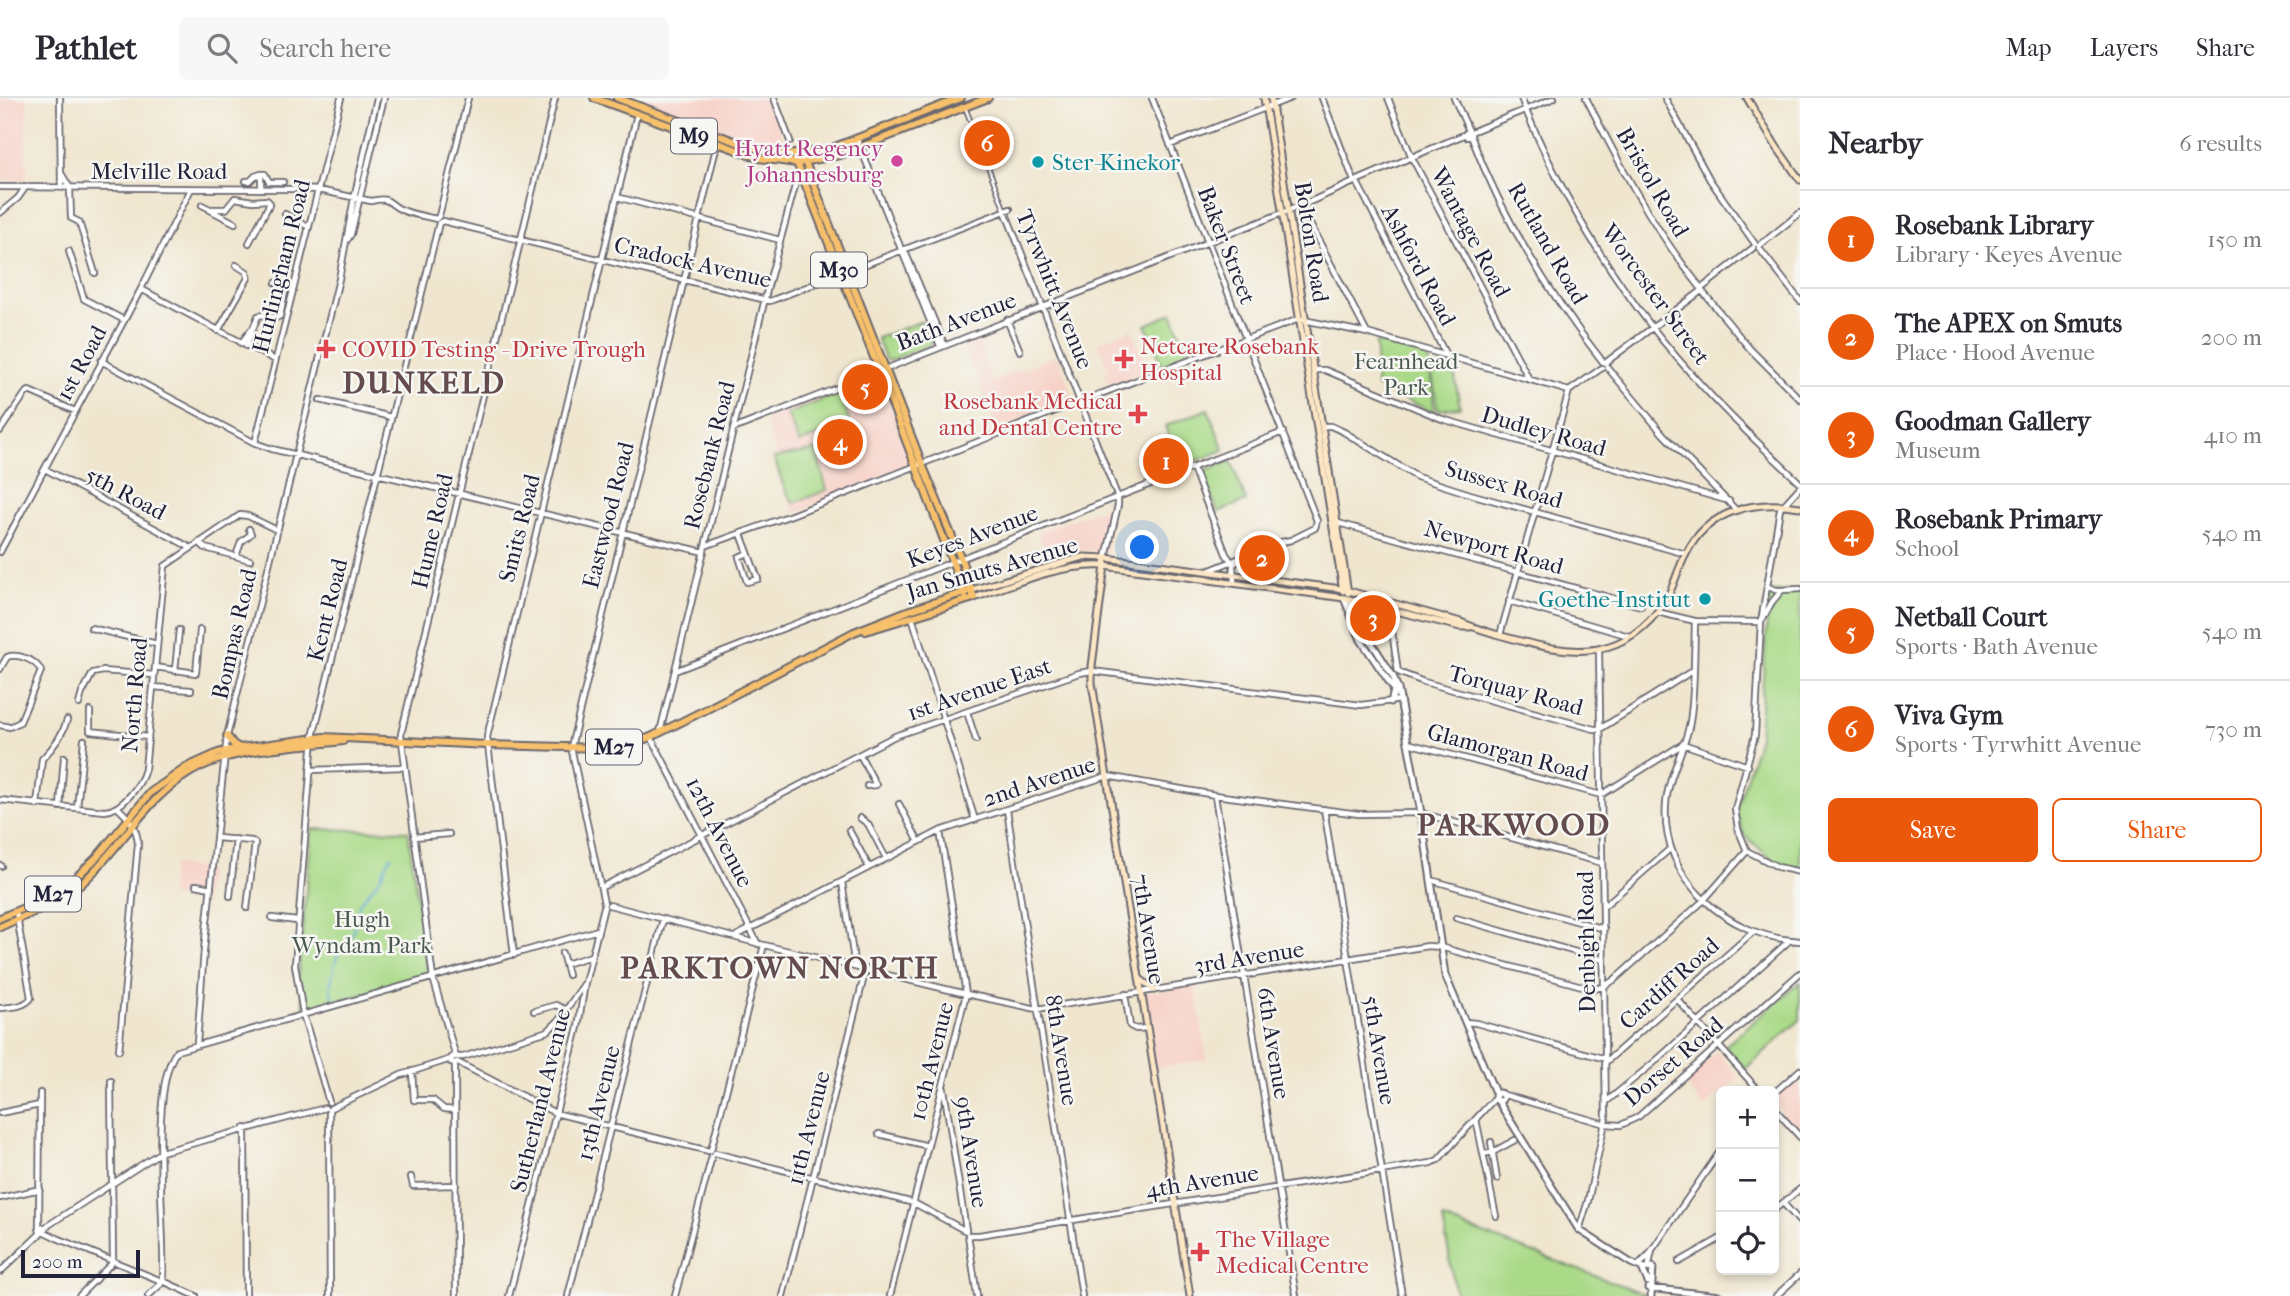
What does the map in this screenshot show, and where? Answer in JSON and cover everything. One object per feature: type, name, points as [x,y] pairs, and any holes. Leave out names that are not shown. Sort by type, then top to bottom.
[{"type":"main road","name":"M9","points":[[594,98],[759,158],[800,163],[861,148],[988,98]]},
{"type":"main road","name":"M9","points":[[617,98],[764,151],[799,154],[827,150],[962,98]]},
{"type":"main road","name":"Bolton Road","points":[[1264,98],[1270,103],[1289,209],[1324,426],[1347,599]]},
{"type":"main road","points":[[1748,98],[1800,180]]},
{"type":"main road","name":"Bolton Road","points":[[1270,103],[1282,212],[1298,318],[1339,576],[1345,589]]},
{"type":"main road","points":[[637,114],[641,106]]},
{"type":"main road","points":[[717,144],[720,135]]},
{"type":"main road","name":"M30","points":[[799,154],[800,163],[919,465],[965,597]]},
{"type":"main road","name":"M30","points":[[919,465],[961,559],[973,594]]},
{"type":"main road","name":"Jan Smuts Avenue","points":[[0,927],[74,880],[131,821],[172,785],[193,771],[240,748],[348,739],[614,747],[660,733],[853,632],[1084,557],[1345,589],[1545,649],[1566,652],[1599,650],[1629,636],[1657,611],[1671,591],[1686,554],[1700,534],[1722,517],[1757,505],[1800,507]]},
{"type":"main road","points":[[1104,566],[1106,558]]},
{"type":"main road","name":"Jan Smuts Avenue","points":[[973,594],[1055,570],[1087,565],[1104,566],[1347,599],[1460,627],[1473,627]]},
{"type":"main road","name":"7th Avenue","points":[[1104,566],[1092,671],[1190,1296]]},
{"type":"main road","points":[[1324,587],[1336,583],[1339,576]]},
{"type":"main road","points":[[1355,613],[1358,606],[1368,603]]},
{"type":"main road","points":[[227,736],[240,748]]},
{"type":"main road","name":"Jan Smuts Avenue","points":[[224,755],[313,740]]},
{"type":"main road","name":"Jan Smuts Avenue","points":[[0,918],[46,907],[69,894],[94,870],[124,834],[131,821]]},
{"type":"main road","points":[[1139,978],[1154,990]]},
{"type":"street","name":"Hurlingham Road","points":[[255,443],[341,98]]},
{"type":"street","name":"Bompas Road","points":[[197,1043],[227,736],[347,240],[377,98]]},
{"type":"street","name":"Bompas Road","points":[[356,198],[384,98]]},
{"type":"street","name":"Kent Road","points":[[327,1106],[303,1014],[295,965],[313,740],[468,98]]},
{"type":"street","name":"Hume Road","points":[[455,1060],[433,978],[400,741],[555,98]]},
{"type":"street","points":[[774,98],[790,141]]},
{"type":"street","name":"Tyrwhitt Avenue","points":[[962,98],[1008,210],[1118,498]]},
{"type":"street","name":"Baker Street","points":[[1152,98],[1317,521],[1315,528],[1232,563]]},
{"type":"street","points":[[1170,145],[1270,103],[1291,98]]},
{"type":"street","name":"Ashford Road","points":[[1322,98],[1355,183],[1446,356]]},
{"type":"street","name":"Wantage Road","points":[[1388,98],[1412,159],[1529,379]]},
{"type":"street","name":"Rutland Road","points":[[1454,98],[1474,146],[1516,230],[1545,280],[1611,374],[1663,435],[1736,510]]},
{"type":"street","name":"Worcester Street","points":[[1521,98],[1575,210],[1619,280],[1653,327],[1704,388],[1800,485]]},
{"type":"street","name":"Bath Avenue","points":[[733,429],[1355,183],[1554,98]]},
{"type":"street","name":"Bristol Road","points":[[1586,98],[1634,192],[1659,232],[1701,290],[1750,349],[1800,399]]},
{"type":"street","points":[[1665,98],[1710,180],[1756,247],[1800,301]]},
{"type":"street","points":[[61,99],[61,188]]},
{"type":"street","name":"Smits Road","points":[[514,955],[487,745],[637,114]]},
{"type":"street","points":[[858,139],[942,345]]},
{"type":"street","name":"Eastwood Road","points":[[606,906],[571,747],[717,144]]},
{"type":"street","points":[[61,173],[70,188],[71,216],[79,222],[94,273]]},
{"type":"street","points":[[261,174],[261,188]]},
{"type":"street","points":[[246,181],[265,174],[269,182],[283,182]]},
{"type":"street","name":"Rosebank Road","points":[[660,733],[795,186]]},
{"type":"street","name":"Melville Road","points":[[0,187],[318,190]]},
{"type":"street","points":[[20,195],[25,187]]},
{"type":"street","points":[[0,213],[20,195],[36,187]]},
{"type":"street","points":[[251,201],[252,188]]},
{"type":"street","name":"1st Road","points":[[0,552],[141,289],[191,189]]},
{"type":"street","name":"Cradock Avenue","points":[[318,190],[371,201],[387,200],[402,210],[439,220],[765,301],[778,300],[902,249],[1008,210]]},
{"type":"street","points":[[617,197],[780,240]]},
{"type":"street","points":[[209,209],[226,209],[235,198],[267,200],[270,203],[250,243]]},
{"type":"street","points":[[202,205],[235,223]]},
{"type":"street","points":[[1300,205],[1367,333]]},
{"type":"street","points":[[1500,635],[1569,391],[1800,213]]},
{"type":"street","points":[[285,214],[309,227]]},
{"type":"street","points":[[69,251],[86,300],[124,320]]},
{"type":"street","points":[[218,331],[248,278],[247,272],[236,265]]},
{"type":"street","points":[[244,344],[260,316],[280,316],[286,287],[276,283]]},
{"type":"street","points":[[141,289],[275,360]]},
{"type":"street","points":[[102,361],[255,443],[622,534],[704,549],[1298,318],[1367,333],[1569,391]]},
{"type":"street","points":[[1007,320],[1020,351]]},
{"type":"street","name":"Dudley Road","points":[[1315,370],[1325,370],[1442,419],[1729,501]]},
{"type":"street","points":[[0,430],[29,391],[75,411]]},
{"type":"street","points":[[320,400],[391,417]]},
{"type":"street","name":"Sussex Road","points":[[1324,426],[1344,432],[1417,477],[1686,554]]},
{"type":"street","name":"Keyes Avenue","points":[[675,671],[1283,432]]},
{"type":"street","points":[[1194,468],[1226,554],[1232,563],[1234,582]]},
{"type":"street","name":"5th Road","points":[[45,469],[191,548]]},
{"type":"street","points":[[1800,485],[1780,509],[1761,622],[1755,735],[1735,809],[1738,829],[1747,851],[1777,867],[1800,872]]},
{"type":"street","points":[[1106,558],[1118,498]]},
{"type":"street","name":"North Road","points":[[118,807],[144,774],[164,569],[240,514],[276,530]]},
{"type":"street","name":"Newport Road","points":[[1338,523],[1641,606]]},
{"type":"street","points":[[236,556],[241,542],[251,534],[249,529]]},
{"type":"street","points":[[741,534],[758,579],[750,582],[747,582],[739,557],[748,553]]},
{"type":"street","points":[[200,542],[205,548],[250,560]]},
{"type":"street","points":[[1208,571],[1232,563]]},
{"type":"street","points":[[1767,586],[1775,590],[1800,589]]},
{"type":"street","points":[[1761,622],[1782,590]]},
{"type":"street","points":[[1347,599],[1396,683],[1421,813],[1440,947],[1448,983],[1488,1074],[1507,1114],[1579,1230],[1646,1266]]},
{"type":"street","points":[[1347,599],[1361,640],[1400,699]]},
{"type":"street","points":[[1509,601],[1629,636]]},
{"type":"street","points":[[1389,609],[1398,673]]},
{"type":"street","points":[[1657,611],[1695,621],[1761,622]]},
{"type":"street","points":[[911,613],[975,820]]},
{"type":"street","points":[[1695,621],[1690,722],[1672,773],[1666,804],[1667,833],[1671,848],[1684,878],[1703,901],[1727,918],[1754,930],[1790,940],[1800,940]]},
{"type":"street","points":[[91,628],[157,644]]},
{"type":"street","points":[[175,671],[179,630]]},
{"type":"street","points":[[155,667],[196,673],[200,630]]},
{"type":"street","name":"Denbigh Road","points":[[1579,1230],[1605,1124],[1606,1102],[1599,650]]},
{"type":"street","points":[[0,669],[7,657],[15,655],[35,663],[41,671],[20,722],[10,727],[0,725]]},
{"type":"street","points":[[1385,664],[1398,673]]},
{"type":"street","name":"Torquay Road","points":[[1398,673],[1600,729],[1693,670]]},
{"type":"street","points":[[79,704],[82,692],[93,673],[103,671],[154,675]]},
{"type":"street","name":"1st Avenue East","points":[[602,887],[895,736],[1079,673],[1092,671],[1340,704],[1372,705],[1400,699]]},
{"type":"street","points":[[153,687],[191,690]]},
{"type":"street","points":[[1391,702],[1394,690]]},
{"type":"street","points":[[90,711],[90,731],[148,737]]},
{"type":"street","points":[[967,712],[976,740]]},
{"type":"street","points":[[37,805],[42,759],[51,751],[67,720]]},
{"type":"street","name":"12th Avenue","points":[[651,737],[758,944]]},
{"type":"street","points":[[77,808],[84,740]]},
{"type":"street","name":"Glamorgan Road","points":[[1408,743],[1601,795],[1683,744]]},
{"type":"street","points":[[1683,744],[1748,766]]},
{"type":"street","points":[[860,755],[876,785],[867,786]]},
{"type":"street","points":[[60,807],[64,757]]},
{"type":"street","points":[[310,770],[405,767]]},
{"type":"street","name":"2nd Avenue","points":[[735,937],[940,831],[1107,776],[1215,795],[1359,814],[1421,813],[1602,863]]},
{"type":"street","name":"6th Avenue","points":[[1215,795],[1296,1296]]},
{"type":"street","points":[[0,800],[108,811],[118,807],[131,821],[138,844],[119,1050]]},
{"type":"street","points":[[899,804],[919,842]]},
{"type":"street","name":"5th Avenue","points":[[1324,809],[1402,1296]]},
{"type":"street","name":"8th Avenue","points":[[1007,810],[1082,1296]]},
{"type":"street","points":[[860,818],[868,824],[886,858]]},
{"type":"street","points":[[849,830],[869,867]]},
{"type":"street","name":"10th Avenue","points":[[890,1296],[966,994],[940,831]]},
{"type":"street","points":[[124,834],[132,834],[138,844]]},
{"type":"street","points":[[414,836],[449,834]]},
{"type":"street","points":[[217,838],[251,841],[256,845],[247,908]]},
{"type":"street","points":[[230,896],[236,839]]},
{"type":"street","points":[[1603,907],[1671,848]]},
{"type":"street","points":[[1604,987],[1703,901],[1747,851]]},
{"type":"street","points":[[1431,880],[1604,929]]},
{"type":"street","points":[[842,882],[855,967]]},
{"type":"street","points":[[196,885],[211,888]]},
{"type":"street","name":"3rd Avenue","points":[[606,906],[1037,1009],[1428,946],[1580,986],[1593,989],[1604,987]]},
{"type":"street","name":"Sutherland Avenue","points":[[509,1296],[578,1027],[591,957],[606,906]]},
{"type":"street","points":[[0,1008],[25,1004],[31,998],[17,915]]},
{"type":"street","points":[[272,918],[298,920]]},
{"type":"street","points":[[1456,918],[1604,960]]},
{"type":"street","name":"13th Avenue","points":[[568,1296],[663,919]]},
{"type":"street","points":[[148,1296],[160,1282],[162,1270],[162,1095],[175,1052],[197,1043],[598,930]]},
{"type":"street","name":"Cardiff Road","points":[[1606,1060],[1754,930]]},
{"type":"street","points":[[1606,1102],[1790,940]]},
{"type":"street","points":[[675,1296],[765,945]]},
{"type":"street","points":[[562,953],[568,975]]},
{"type":"street","points":[[565,964],[591,957]]},
{"type":"street","name":"11th Avenue","points":[[783,1296],[866,969]]},
{"type":"street","name":"Dorset Road","points":[[1499,1098],[1510,1097],[1605,1124],[1622,1125],[1637,1117],[1800,973]]},
{"type":"street","points":[[0,1272],[52,1223],[161,1153],[340,1102],[412,1071],[545,1032],[551,1029],[585,983]]},
{"type":"street","points":[[1125,995],[1130,1026],[1136,1029],[1147,1028]]},
{"type":"street","points":[[1677,999],[1754,1086]]},
{"type":"street","points":[[534,1012],[556,1005],[566,1010]]},
{"type":"street","points":[[1465,1022],[1606,1060]]},
{"type":"street","points":[[455,1060],[555,1113],[914,1203],[968,1232]]},
{"type":"street","points":[[455,1060],[456,1296]]},
{"type":"street","points":[[1779,1089],[1800,1070]]},
{"type":"street","points":[[412,1071],[414,1100],[433,1100],[444,1109],[455,1110]]},
{"type":"street","points":[[79,1296],[113,1262],[111,1081]]},
{"type":"street","name":"9th Avenue","points":[[944,1085],[977,1296]]},
{"type":"street","points":[[40,1093],[42,1231]]},
{"type":"street","points":[[1496,1216],[1476,1118],[1499,1098]]},
{"type":"street","points":[[0,1113],[40,1105]]},
{"type":"street","points":[[327,1106],[330,1296]]},
{"type":"street","points":[[1779,1114],[1800,1138]]},
{"type":"street","name":"4th Avenue","points":[[968,1232],[1071,1219],[1434,1162],[1476,1118]]},
{"type":"street","points":[[245,1128],[246,1296]]},
{"type":"street","points":[[878,1134],[928,1146]]},
{"type":"street","points":[[1483,1154],[1493,1152],[1515,1140]]},
{"type":"street","points":[[1490,1142],[1497,1179]]},
{"type":"street","points":[[1649,1296],[1650,1284],[1646,1266],[1653,1250],[1716,1157]]},
{"type":"street","points":[[411,1177],[413,1186],[456,1185]]},
{"type":"street","points":[[0,1198],[40,1189]]},
{"type":"street","points":[[1779,1207],[1800,1189]]},
{"type":"street","points":[[1784,1204],[1800,1222]]},
{"type":"street","points":[[42,1231],[196,1296]]},
{"type":"street","points":[[1679,1262],[1716,1241]]},
{"type":"street","points":[[1650,1284],[1646,1266],[1653,1250]]},
{"type":"street","points":[[1776,1296],[1800,1274]]},
{"type":"street","points":[[1650,1284],[1657,1284],[1665,1290]]},
{"type":"street","points":[[1650,1284],[1665,1290],[1720,1296]]},
{"type":"shaded area","points":[[0,98],[27,98],[26,180],[0,181]]},
{"type":"shaded area","points":[[635,98],[769,98],[786,148],[745,139]]},
{"type":"shaded area","name":"Netcare Rosebank Hospital","points":[[1132,329],[1148,370],[1109,385],[1104,373],[1109,371],[1098,342]]},
{"type":"shaded area","points":[[976,337],[993,381],[1057,355],[1074,398],[997,429],[962,343]]},
{"type":"shaded area","points":[[879,370],[916,466],[794,514],[765,418]]},
{"type":"shaded area","points":[[1112,505],[1106,552],[1078,551],[1048,558],[1038,532]]},
{"type":"shaded area","points":[[173,864],[208,871],[204,904],[170,896]]},
{"type":"shaded area","points":[[1195,985],[1207,1060],[1156,1068],[1143,993]]},
{"type":"shaded area","points":[[1717,1051],[1739,1078],[1729,1086],[1716,1086],[1716,1097],[1703,1107],[1685,1083]]},
{"type":"shaded area","points":[[1800,1075],[1800,1133],[1779,1110],[1779,1093]]},
{"type":"green space","points":[[1172,313],[1188,354],[1162,365],[1146,325]]},
{"type":"green space","points":[[922,321],[932,344],[889,361],[885,359],[877,338]]},
{"type":"green space","name":"Fearnhead Park","points":[[1376,342],[1428,356],[1435,413],[1376,386]]},
{"type":"green space","points":[[1453,365],[1460,407],[1438,410],[1431,369]]},
{"type":"green space","points":[[840,393],[850,423],[799,443],[787,414]]},
{"type":"green space","points":[[1208,409],[1224,450],[1181,467],[1165,426]]},
{"type":"green space","points":[[816,450],[827,490],[794,503],[785,490],[774,458]]},
{"type":"green space","points":[[1231,461],[1246,501],[1218,512],[1202,472]]},
{"type":"green space","points":[[1800,591],[1800,869],[1777,864],[1744,835],[1736,811],[1759,737],[1769,592]]},
{"type":"green space","name":"Hugh Wyndam Park","points":[[312,829],[408,831],[428,976],[305,1010],[298,976]]},
{"type":"green space","points":[[1800,982],[1800,1020],[1745,1069],[1725,1046]]},
{"type":"green space","points":[[1443,1219],[1644,1294],[1644,1296],[1456,1296]]},
{"type":"waterway","points":[[334,1003],[330,987],[337,956],[353,933],[359,904],[380,878],[391,856]]},
{"type":"place","name":"Viva Gym","points":[[987,143]]},
{"type":"place","name":"Hyatt Regency Johannesburg","points":[[897,161]]},
{"type":"place","name":"Ster-Kinekor","points":[[1038,162]]},
{"type":"place","name":"COVID Testing - Drive Trough","points":[[326,349]]},
{"type":"place","name":"Netcare Rosebank Hospital","points":[[1124,359]]},
{"type":"place","name":"Netball Court","points":[[865,387]]},
{"type":"place","name":"Rosebank Medical and Dental Centre","points":[[1138,414]]},
{"type":"place","name":"Rosebank Primary","points":[[840,442]]},
{"type":"place","name":"Rosebank Library","points":[[1166,461]]},
{"type":"place","name":"The APEX on Smuts","points":[[1262,558]]},
{"type":"place","name":"Goethe-Institut","points":[[1705,599]]},
{"type":"place","name":"Goodman Gallery","points":[[1373,618]]},
{"type":"place","name":"The Village Medical Centre","points":[[1200,1252]]},
{"type":"district","name":"DUNKELD","points":[[424,383]]},
{"type":"district","name":"PARKWOOD","points":[[1514,825]]},
{"type":"district","name":"PARKTOWN NORTH","points":[[780,968]]}]
